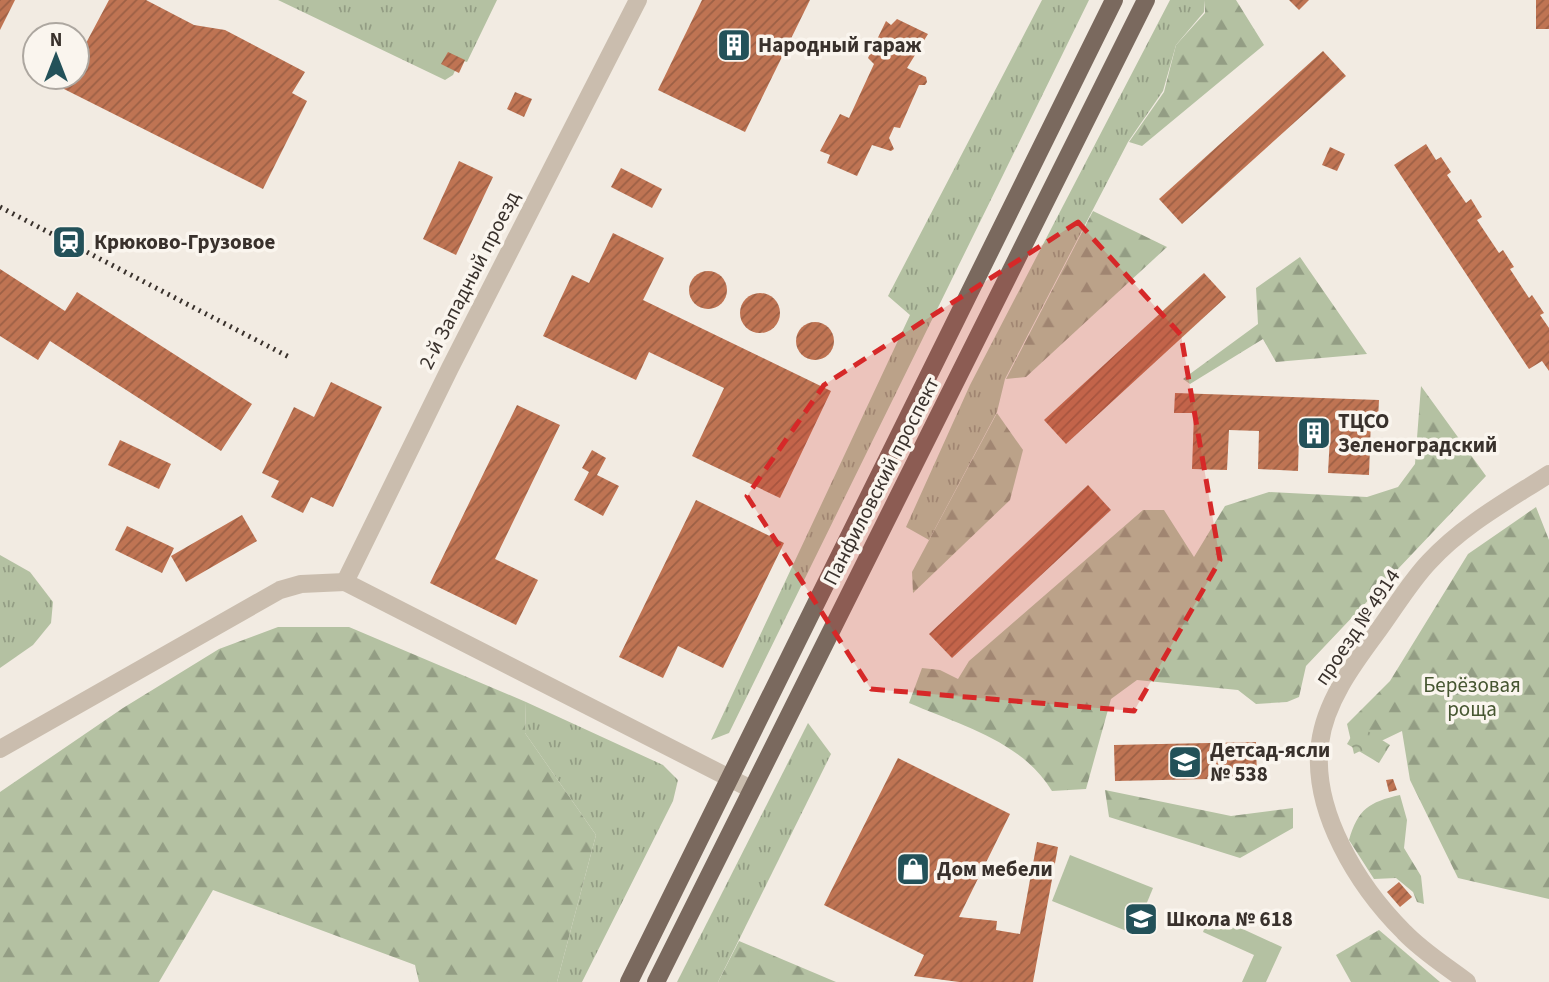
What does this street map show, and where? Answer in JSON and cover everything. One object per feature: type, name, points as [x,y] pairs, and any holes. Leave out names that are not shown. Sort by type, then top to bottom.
[{"type":"main road","name":"Панфиловский проспект","points":[[629,982],[1114,0]]},
{"type":"main road","name":"Панфиловский проспект","points":[[656,982],[1146,0]]},
{"type":"street","name":"2-й Западный проезд","points":[[345,582],[450,368],[638,0]]},
{"type":"street","name":"проезд № 4914","points":[[1466,982],[1405,933],[1374,897],[1350,860],[1334,829],[1325,796],[1319,766],[1320,742],[1327,716],[1340,687],[1427,563],[1473,523],[1549,474]]},
{"type":"street","points":[[0,750],[280,590],[301,584],[345,582],[751,789]]},
{"type":"highlighted area","points":[[1078,222],[1181,335],[1220,560],[1134,711],[871,689],[747,496],[824,385]]},
{"type":"green space","points":[[278,0],[497,0],[467,62],[460,60],[453,75],[445,80]]},
{"type":"green space","points":[[1042,0],[1089,0],[729,733],[711,740],[910,315],[888,296]]},
{"type":"green space","points":[[1170,0],[1205,0],[1204,12],[1176,45],[1163,91],[1128,142],[1005,379],[997,412],[929,540],[906,527],[970,385]]},
{"type":"green space","points":[[1205,0],[1236,0],[1264,45],[1142,146],[1129,142],[1164,92],[1176,45],[1205,13]]},
{"type":"green space","points":[[1093,211],[1167,247],[1026,377],[1006,379]]},
{"type":"green space","points":[[1300,257],[1367,354],[1276,362],[1263,339],[1190,384],[1183,379],[1258,324],[1256,288]]},
{"type":"green space","points":[[1421,386],[1486,476],[1306,666],[1299,697],[1287,702],[1256,704],[1238,690],[1137,680],[1111,699],[1086,789],[1052,791],[1024,759],[1007,747],[969,727],[909,703],[922,668],[940,670],[958,679],[969,661],[1143,510],[1164,510],[1194,557],[1225,506],[1269,492],[1367,497],[1398,487],[1415,464]]},
{"type":"green space","points":[[997,413],[1023,450],[1010,500],[913,593],[912,572]]},
{"type":"green space","name":"Берёзовая роща","points":[[1536,507],[1549,540],[1549,899],[1458,878],[1410,780],[1402,731],[1354,754],[1347,724],[1390,681],[1468,554]]},
{"type":"green space","points":[[0,555],[30,572],[53,602],[51,623],[33,645],[0,668]]},
{"type":"green space","points":[[278,627],[349,627],[526,702],[525,733],[596,835],[557,982],[419,982],[415,965],[213,890],[159,982],[0,982],[0,792],[123,708],[219,649]]},
{"type":"green space","points":[[526,702],[663,765],[678,780],[673,801],[582,982],[557,982],[596,835],[525,733]]},
{"type":"green space","points":[[808,723],[831,754],[718,982],[677,982]]},
{"type":"green space","points":[[1358,725],[1390,745],[1379,763],[1347,744]]},
{"type":"green space","points":[[1105,790],[1231,816],[1293,808],[1293,828],[1240,858],[1109,817]]},
{"type":"green space","points":[[1400,795],[1407,820],[1404,848],[1421,876],[1424,904],[1417,902],[1413,892],[1396,878],[1374,879],[1349,840],[1356,821],[1366,808]]},
{"type":"green space","points":[[1070,855],[1153,888],[1134,934],[1052,901]]},
{"type":"green space","points":[[1210,914],[1282,947],[1266,982],[1242,982],[1254,955],[1203,932]]},
{"type":"green space","points":[[1379,930],[1440,982],[1351,982],[1336,955]]},
{"type":"green space","points":[[739,941],[836,982],[718,982]]},
{"type":"building","points":[[0,0],[15,0],[0,30]]},
{"type":"building","points":[[109,0],[146,0],[194,25],[225,30],[305,72],[292,93],[307,101],[263,189],[68,91],[91,91],[91,34]]},
{"type":"building","name":"Народный гараж","points":[[702,0],[810,0],[745,132],[658,90]]},
{"type":"building","points":[[1289,0],[1309,0],[1299,10]]},
{"type":"building","points":[[1536,0],[1549,0],[1549,29],[1536,29]]},
{"type":"building","points":[[897,19],[928,34],[907,68],[926,77],[927,82],[925,85],[919,85],[900,128],[894,127],[889,138],[894,149],[891,151],[872,145],[857,176],[827,163],[830,155],[820,151],[840,114],[849,118],[874,64],[868,58],[886,21],[891,25]]},
{"type":"building","points":[[1323,51],[1346,76],[1182,224],[1159,199]]},
{"type":"building","points":[[448,52],[465,60],[459,73],[441,64]]},
{"type":"building","points":[[515,92],[532,99],[524,117],[507,109]]},
{"type":"building","points":[[1426,144],[1436,160],[1441,157],[1451,172],[1447,175],[1466,203],[1471,199],[1482,217],[1477,220],[1499,253],[1503,250],[1514,267],[1510,269],[1529,298],[1532,295],[1544,313],[1540,315],[1549,328],[1549,371],[1542,361],[1529,369],[1394,165]]},
{"type":"building","points":[[1330,147],[1345,154],[1337,171],[1322,165]]},
{"type":"building","points":[[459,161],[493,177],[456,255],[423,239]]},
{"type":"building","points":[[621,168],[662,189],[652,208],[611,187]]},
{"type":"building","points":[[613,233],[664,258],[643,300],[831,391],[780,498],[692,456],[724,388],[649,352],[636,380],[543,336],[572,275],[589,283]]},
{"type":"building","points":[[0,269],[65,311],[77,292],[252,404],[221,451],[50,341],[38,360],[0,336]]},
{"type":"building","points":[[708,271],[722,276],[727,290],[722,304],[708,309],[694,304],[689,290],[694,276]]},
{"type":"building","points":[[1204,273],[1226,297],[1066,444],[1044,420]]},
{"type":"building","points":[[760,293],[774,299],[780,313],[774,327],[760,333],[746,327],[740,313],[746,299]]},
{"type":"building","points":[[815,322],[828,328],[834,341],[828,354],[815,360],[802,354],[796,341],[802,328]]},
{"type":"building","points":[[331,382],[382,407],[333,507],[311,497],[303,513],[271,497],[279,481],[262,473],[294,407],[314,417]]},
{"type":"building","name":"ТЦСО Зеленоградский","points":[[1175,393],[1379,400],[1378,419],[1371,419],[1369,475],[1328,473],[1330,436],[1299,435],[1298,471],[1258,469],[1259,431],[1229,430],[1227,470],[1192,469],[1194,413],[1174,413]]},
{"type":"building","points":[[517,405],[560,425],[495,559],[538,580],[516,625],[430,583]]},
{"type":"building","points":[[120,440],[171,464],[159,489],[108,465]]},
{"type":"building","points":[[592,450],[606,458],[597,475],[619,486],[603,516],[574,500],[589,472],[582,468]]},
{"type":"building","points":[[1088,485],[1111,510],[952,658],[929,634]]},
{"type":"building","points":[[696,500],[784,543],[723,668],[678,646],[663,678],[619,657]]},
{"type":"building","points":[[242,515],[257,541],[186,582],[171,556]]},
{"type":"building","points":[[127,526],[174,548],[162,573],[115,550]]},
{"type":"building","name":"Детсад-ясли № 538","points":[[1256,742],[1257,778],[1115,781],[1114,745]]},
{"type":"building","name":"Дом мебели","points":[[898,758],[1010,814],[959,917],[997,921],[996,930],[1020,934],[1037,842],[1058,847],[1033,982],[959,982],[914,976],[924,955],[824,905]]},
{"type":"building","points":[[1393,779],[1397,790],[1389,792],[1386,780]]},
{"type":"building","points":[[1399,882],[1412,897],[1400,907],[1387,892]]},
{"type":"railway","points":[[0,207],[289,357]]},
{"type":"place","name":"Народный гараж","points":[[734,45]]},
{"type":"place","name":"Крюково-Грузовое","points":[[69,242]]},
{"type":"place","name":"ТЦСО Зеленоградский","points":[[1314,433]]},
{"type":"place","name":"Детсад-ясли № 538","points":[[1185,762]]},
{"type":"place","name":"Дом мебели","points":[[913,869]]},
{"type":"place","name":"Школа № 618","points":[[1141,919]]}]
